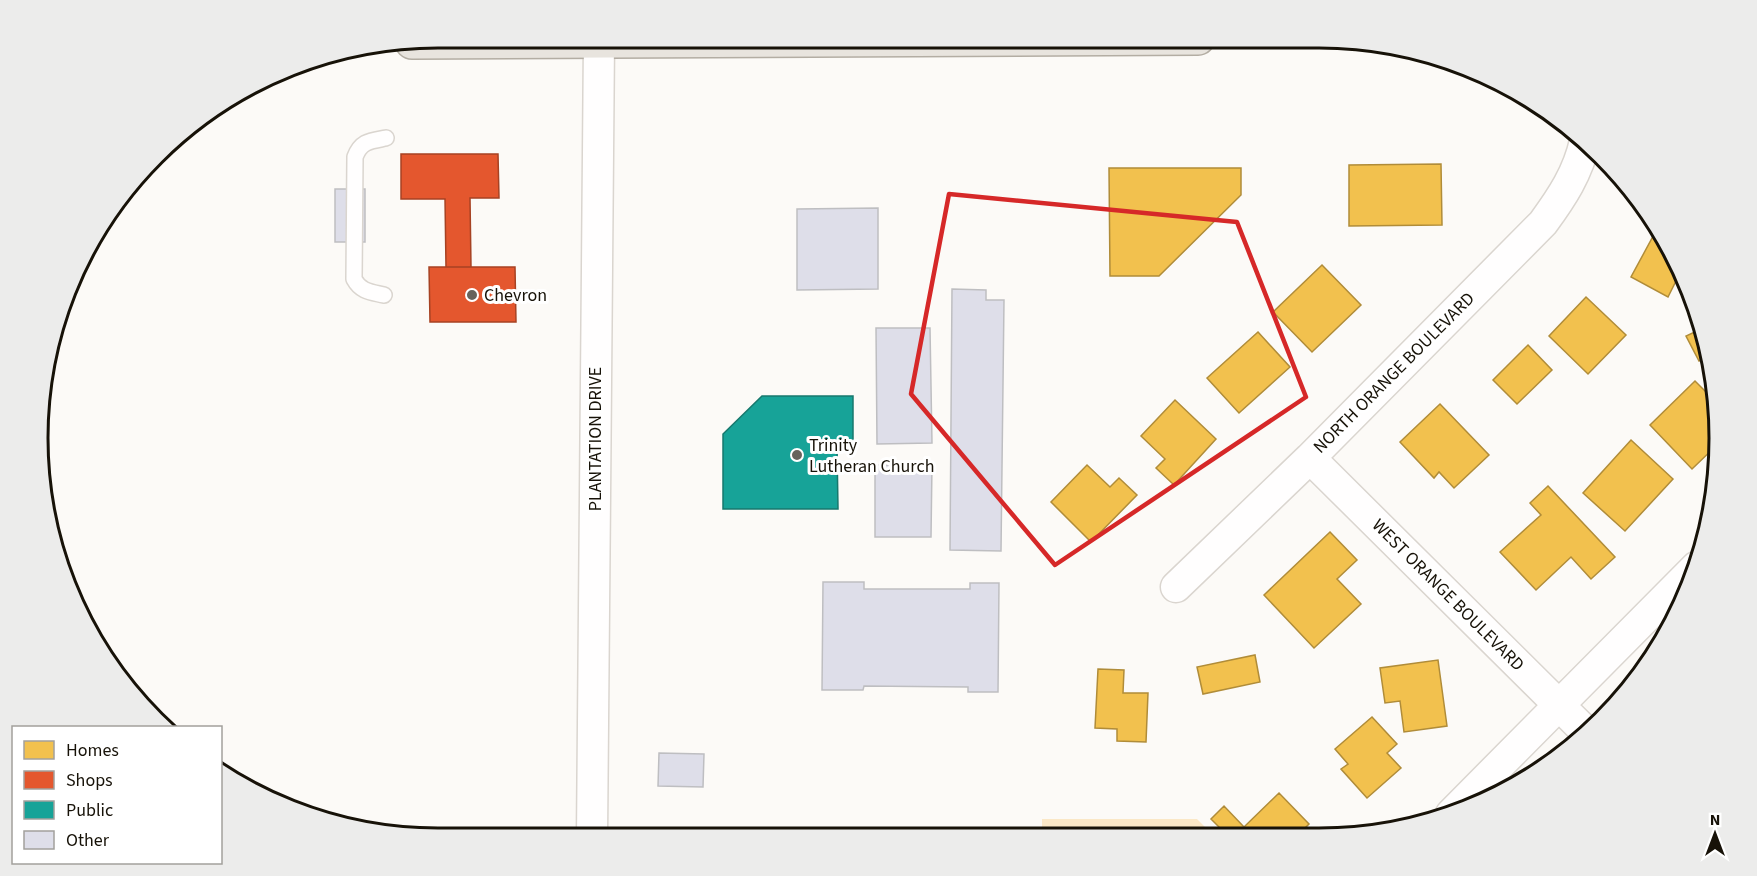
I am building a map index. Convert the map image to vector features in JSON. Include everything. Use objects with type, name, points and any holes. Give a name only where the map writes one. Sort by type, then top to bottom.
[{"type":"street","name":"PLANTATION DRIVE","points":[[592,828],[599,48]]},
{"type":"street","name":"NORTH ORANGE BOULEVARD","points":[[1176,587],[1310,458],[1543,223],[1565,194],[1582,150]]},
{"type":"street","name":"WEST ORANGE BOULEVARD","points":[[1310,458],[1581,727]]},
{"type":"street","points":[[1466,799],[1681,582]]},
{"type":"lane","points":[[384,295],[364,291],[354,279],[354,168],[357,150],[364,142],[386,138]]},
{"type":"highlighted area","points":[[949,194],[1237,222],[1306,397],[1055,565],[911,394]]},
{"type":"shaded area","points":[[1042,819],[1197,819],[1206,828],[1042,828]]},
{"type":"building: Homes","points":[[1441,164],[1442,225],[1349,226],[1349,165]]},
{"type":"building: Homes","points":[[1109,168],[1241,168],[1241,195],[1159,276],[1110,276]]},
{"type":"building: Homes","points":[[1653,237],[1676,282],[1668,297],[1631,277]]},
{"type":"building: Homes","points":[[1322,265],[1361,305],[1312,352],[1273,312]]},
{"type":"building: Homes","points":[[1586,297],[1626,335],[1588,374],[1549,336]]},
{"type":"building: Homes","points":[[1258,332],[1290,367],[1239,413],[1207,378]]},
{"type":"building: Homes","points":[[1694,332],[1701,360],[1699,361],[1686,336]]},
{"type":"building: Homes","points":[[1528,345],[1552,370],[1517,404],[1493,380]]},
{"type":"building: Homes","points":[[1695,381],[1706,392],[1708,453],[1692,469],[1650,425]]},
{"type":"building: Homes","points":[[1175,400],[1216,439],[1174,485],[1156,468],[1165,459],[1141,436]]},
{"type":"building: Homes","points":[[1440,404],[1489,455],[1454,488],[1439,472],[1434,478],[1400,442]]},
{"type":"building: Homes","points":[[1631,440],[1673,479],[1625,531],[1583,493]]},
{"type":"building: Homes","points":[[1087,465],[1110,487],[1119,478],[1137,495],[1091,542],[1051,502]]},
{"type":"building: Homes","points":[[1548,486],[1615,557],[1591,579],[1571,557],[1536,590],[1500,552],[1541,515],[1530,503]]},
{"type":"building: Homes","points":[[1330,532],[1357,560],[1337,579],[1361,604],[1314,648],[1264,595]]},
{"type":"building: Homes","points":[[1255,655],[1260,682],[1203,694],[1197,667]]},
{"type":"building: Homes","points":[[1438,660],[1447,726],[1404,732],[1400,701],[1385,703],[1380,668]]},
{"type":"building: Homes","points":[[1098,669],[1124,670],[1123,693],[1148,693],[1146,742],[1117,741],[1117,729],[1095,728]]},
{"type":"building: Homes","points":[[1372,717],[1397,744],[1387,753],[1401,768],[1367,798],[1341,769],[1348,764],[1335,749]]},
{"type":"building: Homes","points":[[1279,793],[1309,824],[1305,828],[1220,828],[1211,819],[1224,806],[1244,827]]},
{"type":"building: Shops","name":"Chevron","points":[[401,154],[498,154],[499,198],[470,198],[471,267],[446,267],[445,199],[401,199]]},
{"type":"building: Shops","name":"Chevron","points":[[429,267],[515,267],[516,322],[430,322]]},
{"type":"building: Public","points":[[762,396],[853,396],[853,446],[837,446],[838,509],[723,509],[723,434]]},
{"type":"building: Other","points":[[335,189],[365,189],[365,242],[335,242]]},
{"type":"building: Other","points":[[878,208],[878,289],[797,290],[797,209]]},
{"type":"building: Other","points":[[952,289],[986,290],[986,300],[1004,300],[1001,551],[950,550]]},
{"type":"building: Other","points":[[876,328],[930,328],[932,443],[877,444]]},
{"type":"building: Other","points":[[875,465],[932,465],[931,537],[875,537]]},
{"type":"building: Other","points":[[823,582],[864,582],[864,589],[970,589],[970,583],[999,583],[998,692],[968,692],[968,687],[864,686],[863,690],[822,690]]},
{"type":"building: Other","points":[[659,753],[704,754],[703,787],[658,786]]},
{"type":"place","name":"Chevron","points":[[472,295]]},
{"type":"place","name":"Trinity Lutheran Church","points":[[797,455]]}]
